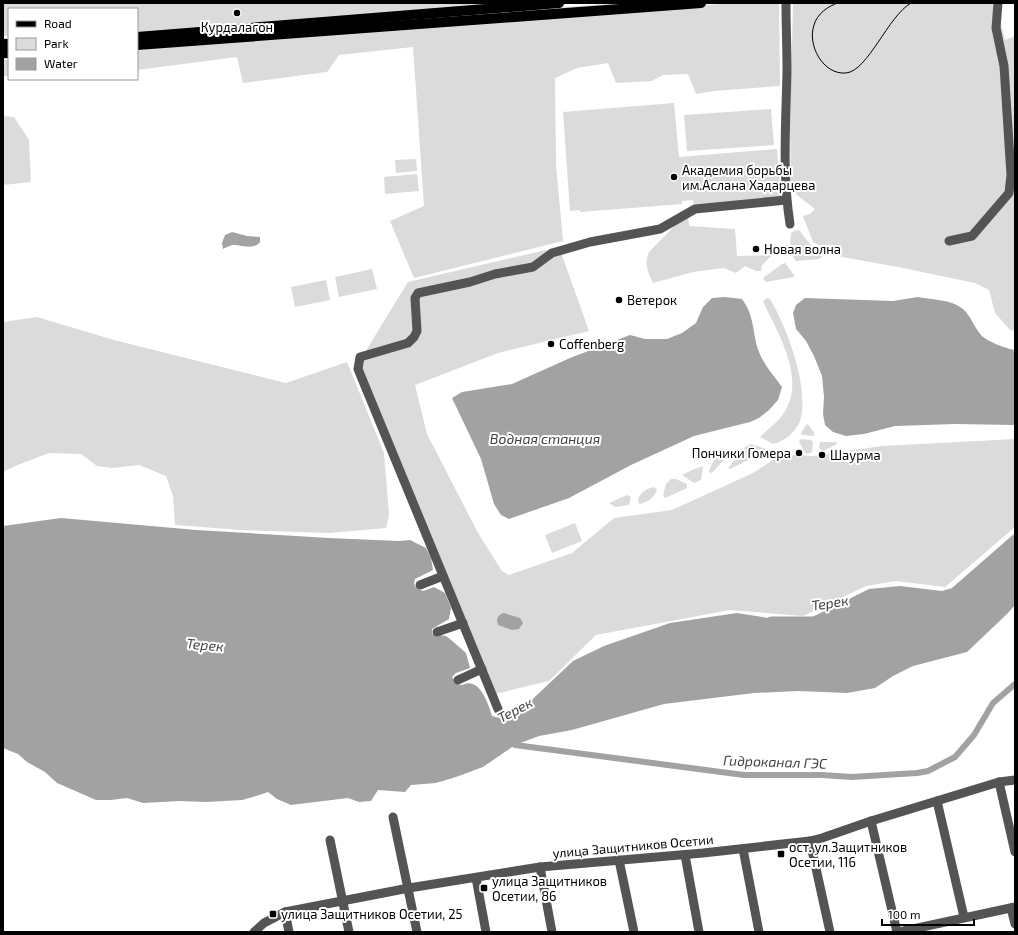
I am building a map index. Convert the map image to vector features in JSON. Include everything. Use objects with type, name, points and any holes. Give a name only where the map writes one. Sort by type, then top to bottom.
[{"type":"main road","points":[[138,37],[559,3]]},
{"type":"main road","points":[[138,45],[701,3]]},
{"type":"street","points":[[786,3],[786,200],[790,224]]},
{"type":"street","points":[[949,241],[972,236],[1009,193],[1010,175],[1004,66],[996,28],[998,3]]},
{"type":"street","points":[[498,708],[358,369],[360,356],[408,343],[414,337],[417,331],[415,298],[418,293],[470,282],[495,274],[534,267],[552,253],[590,242],[660,229],[695,209],[786,200]]},
{"type":"street","points":[[420,585],[443,576]]},
{"type":"street","points":[[437,632],[463,623]]},
{"type":"street","points":[[458,680],[482,669]]},
{"type":"street","name":"улица Защитников Осетии","points":[[254,932],[264,923],[285,912],[409,888],[540,867],[685,855],[810,841],[999,782],[1015,780]]},
{"type":"street","points":[[999,782],[1015,852]]},
{"type":"street","points":[[937,801],[964,917]]},
{"type":"street","points":[[393,817],[417,932]]},
{"type":"street","points":[[872,821],[898,932],[1013,907],[1015,924]]},
{"type":"street","points":[[330,840],[349,932]]},
{"type":"street","points":[[810,841],[830,932]]},
{"type":"street","points":[[742,849],[760,932]]},
{"type":"street","points":[[685,855],[699,932]]},
{"type":"street","points":[[619,860],[634,932]]},
{"type":"street","points":[[540,867],[552,932]]},
{"type":"street","points":[[476,878],[486,932]]},
{"type":"street","points":[[285,912],[289,932]]},
{"type":"green space","points":[[3,3],[513,3],[138,33],[138,8],[8,8],[8,36],[3,36]]},
{"type":"green space","points":[[732,3],[779,3],[780,86],[714,91],[696,94],[688,74],[663,75],[652,81],[616,83],[608,63],[577,68],[555,78],[556,164],[563,241],[414,278],[390,221],[424,206],[413,47],[339,55],[327,72],[243,83],[237,57],[138,70],[138,51]]},
{"type":"green space","points":[[793,3],[996,3],[1005,40],[1015,36],[1015,331],[1010,330],[995,313],[989,290],[975,283],[842,257],[813,242],[803,216],[810,214],[815,209],[797,195],[791,185],[790,127]]},
{"type":"green space","points":[[3,60],[8,60],[8,76],[3,76]]},
{"type":"green space","name":"Академия борьбы им.Аслана Хадарцева","points":[[674,103],[679,157],[777,149],[781,198],[694,205],[693,200],[682,201],[682,204],[580,212],[580,210],[570,211],[563,112]]},
{"type":"green space","points":[[771,109],[774,145],[687,151],[684,115]]},
{"type":"green space","points":[[3,116],[14,117],[29,140],[31,182],[3,185]]},
{"type":"green space","points":[[416,159],[417,171],[396,173],[395,160]]},
{"type":"green space","points":[[417,174],[419,191],[385,194],[384,177]]},
{"type":"green space","points":[[688,212],[689,226],[735,229],[737,256],[772,255],[762,265],[761,271],[756,271],[745,266],[736,273],[724,268],[693,272],[653,283],[648,272],[647,260],[649,252]]},
{"type":"green space","points":[[796,230],[800,231],[822,257],[819,259],[796,261],[792,255],[790,245],[791,233]]},
{"type":"green space","points":[[559,247],[589,331],[498,353],[415,385],[427,434],[478,533],[502,571],[509,575],[572,553],[614,518],[672,510],[753,473],[776,458],[795,455],[813,456],[882,446],[1015,439],[1015,527],[945,587],[896,581],[866,586],[803,616],[730,610],[596,635],[549,681],[495,694],[359,362],[408,282]]},
{"type":"green space","points":[[785,263],[794,277],[766,282],[763,278]]},
{"type":"green space","points":[[372,269],[377,289],[339,297],[335,277]]},
{"type":"green space","points":[[326,280],[330,300],[295,307],[291,287]]},
{"type":"green space","points":[[767,298],[770,299],[777,311],[790,341],[802,392],[802,408],[798,425],[789,436],[782,441],[773,444],[760,437],[784,413],[790,400],[792,386],[788,357],[777,329],[763,301]]},
{"type":"green space","points":[[37,317],[114,340],[286,383],[347,362],[384,453],[389,515],[386,528],[329,533],[242,530],[175,525],[173,496],[166,476],[139,465],[112,468],[97,466],[81,454],[49,453],[3,472],[3,322]]},
{"type":"green space","points":[[807,424],[814,433],[814,436],[802,435],[801,433]]},
{"type":"green space","points":[[801,439],[811,440],[813,442],[812,452],[807,454],[804,451],[799,441]]},
{"type":"green space","points":[[820,442],[836,442],[837,444],[823,451],[819,448]]},
{"type":"green space","points":[[751,444],[769,450],[730,469],[728,468],[745,447]]},
{"type":"green space","points":[[727,452],[731,452],[712,473],[709,472],[715,459]]},
{"type":"green space","points":[[703,466],[701,480],[694,483],[682,475],[692,470]]},
{"type":"green space","points":[[671,479],[676,479],[687,484],[687,488],[665,498],[663,496],[666,484]]},
{"type":"green space","points":[[654,487],[657,490],[652,498],[639,504],[638,500],[642,493]]},
{"type":"green space","points":[[627,495],[631,497],[629,505],[615,507],[609,503]]},
{"type":"green space","points":[[575,523],[582,541],[552,553],[545,535]]},
{"type":"water","points":[[232,232],[247,236],[260,237],[260,242],[257,245],[250,247],[232,245],[223,249],[222,243],[225,235]]},
{"type":"water","name":"Водная станция","points":[[725,297],[742,299],[746,305],[751,318],[761,357],[782,387],[778,400],[769,410],[759,418],[750,422],[694,436],[631,465],[569,498],[509,519],[501,515],[494,504],[481,459],[452,398],[462,392],[512,384],[570,358],[630,335],[645,339],[667,339],[682,333],[696,323],[703,307],[712,298]]},
{"type":"water","points":[[918,297],[953,303],[966,312],[981,335],[987,340],[1015,350],[1015,425],[955,424],[895,426],[864,434],[846,436],[833,432],[825,425],[823,414],[824,397],[822,376],[806,341],[796,329],[793,313],[796,305],[805,298],[893,301]]},
{"type":"water","points":[[61,518],[196,530],[329,538],[398,541],[410,540],[426,548],[431,558],[433,570],[415,579],[414,584],[416,588],[423,591],[434,587],[445,593],[451,608],[449,619],[432,629],[432,634],[446,636],[466,653],[470,668],[456,673],[452,677],[460,685],[470,683],[477,686],[485,698],[492,716],[503,719],[521,710],[573,661],[604,646],[670,623],[737,613],[800,623],[869,589],[900,586],[942,591],[952,588],[1015,533],[1015,605],[967,652],[913,666],[893,676],[875,688],[847,693],[798,691],[754,693],[664,704],[572,730],[539,736],[515,745],[483,767],[436,783],[411,785],[405,792],[378,790],[371,801],[359,802],[348,798],[291,805],[277,799],[268,792],[242,800],[206,802],[180,801],[143,803],[127,798],[96,800],[57,783],[45,772],[27,762],[18,754],[3,748],[3,526]]},
{"type":"water","points":[[504,613],[520,618],[523,623],[519,629],[512,630],[498,625],[498,617]]},
{"type":"waterway","name":"Терек","points":[[771,622],[818,622]]},
{"type":"waterway","name":"Гидроканал ГЭС","points":[[509,741],[515,745],[744,775],[822,775],[852,777],[917,773],[928,771],[955,757],[974,735],[993,703],[1015,684]]},
{"type":"tram line","points":[[838,3],[830,6],[820,14],[815,21],[812,33],[815,50],[824,64],[830,69],[846,73],[854,70],[862,63],[894,19],[911,3]]},
{"type":"place","name":"Курдалагон","points":[[237,13]]},
{"type":"place","name":"Академия борьбы им.Аслана Хадарцева","points":[[674,177]]},
{"type":"place","name":"Новая волна","points":[[756,249]]},
{"type":"place","name":"Ветерок","points":[[619,300]]},
{"type":"place","name":"Coffenberg","points":[[551,344]]},
{"type":"place","name":"Пончики Гомера","points":[[799,453]]},
{"type":"place","name":"Шаурма","points":[[822,455]]},
{"type":"place","name":"ост. ул.Защитников Осетии, 116","points":[[781,854]]},
{"type":"place","name":"улица Защитников Осетии, 86","points":[[484,888]]},
{"type":"place","name":"улица Защитников Осетии, 25","points":[[273,914]]}]
